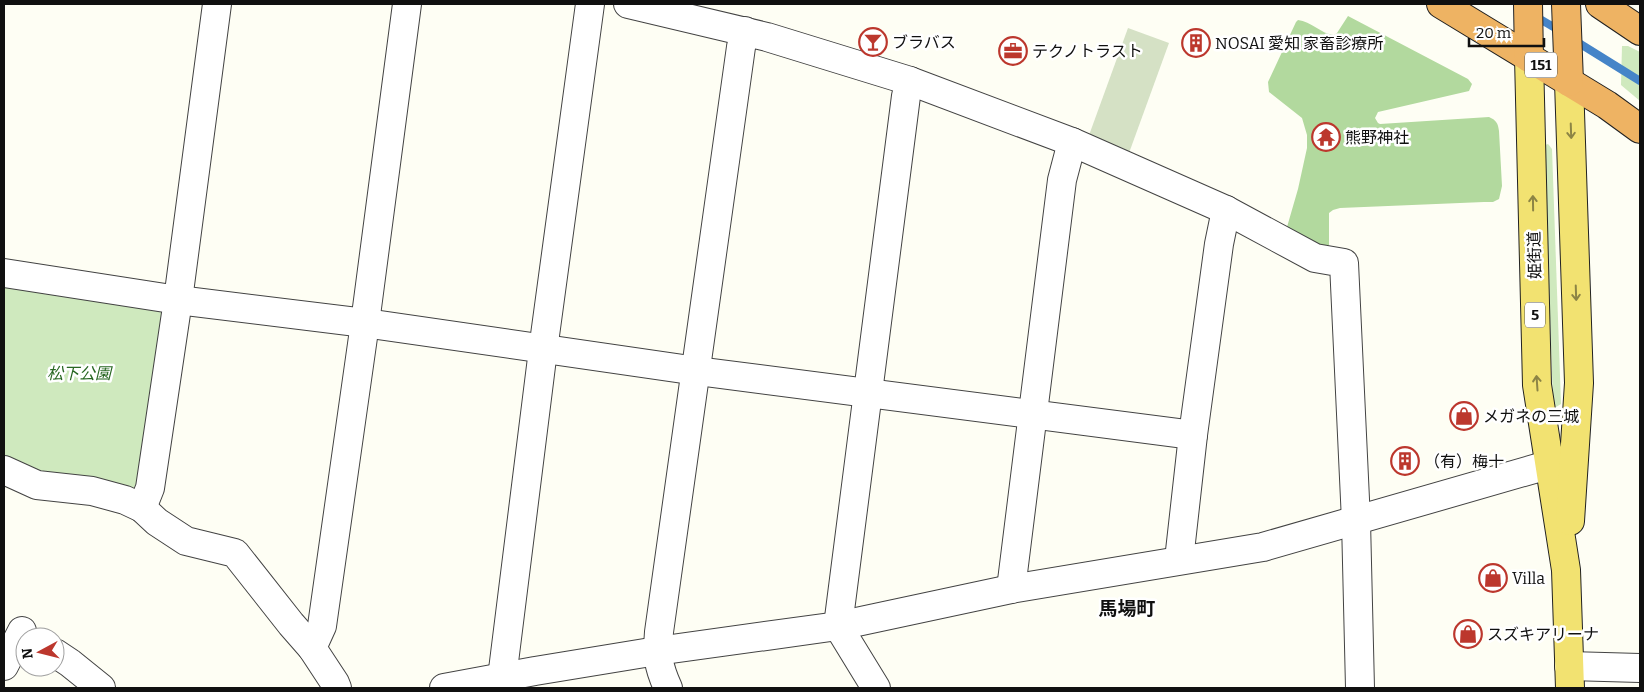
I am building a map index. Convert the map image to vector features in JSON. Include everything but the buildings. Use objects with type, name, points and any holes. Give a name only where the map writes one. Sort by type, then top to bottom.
[{"type":"highway","name":"151","points":[[1441,4],[1607,105],[1640,128]]},
{"type":"highway","points":[[1528,4],[1529,58]]},
{"type":"highway","points":[[1566,4],[1569,82]]},
{"type":"highway","points":[[1600,4],[1640,31]]},
{"type":"main road","name":"姫街道","points":[[1529,58],[1537,385],[1562,461]]},
{"type":"main road","name":"姫街道","points":[[1569,82],[1580,383],[1562,461],[1570,677]]},
{"type":"street","points":[[142,508],[150,488],[178,300],[217,4]]},
{"type":"street","points":[[312,648],[322,626],[365,323],[407,4]]},
{"type":"street","points":[[502,678],[543,350],[590,4]]},
{"type":"street","points":[[628,4],[744,31],[910,82],[1072,142],[1226,210],[1315,258],[1344,264],[1356,521],[1360,688]]},
{"type":"street","points":[[668,688],[660,670],[657,652],[744,31]]},
{"type":"street","points":[[876,688],[838,626],[906,96],[910,82]]},
{"type":"street","points":[[1011,590],[1062,180],[1072,142]]},
{"type":"street","points":[[1179,560],[1193,435],[1219,244],[1226,210]]},
{"type":"street","points":[[4,273],[178,300],[365,323],[697,371],[1193,435]]},
{"type":"street","points":[[444,688],[657,652],[838,626],[1011,590],[1263,547],[1562,461]]},
{"type":"street","points":[[4,470],[37,486],[92,491],[125,500],[142,508],[157,522],[186,541],[235,553],[312,648],[337,688]]},
{"type":"street","points":[[4,666],[15,639]]},
{"type":"street","points":[[65,660],[101,688]]},
{"type":"street","points":[[1570,677],[1640,668]]},
{"type":"green space","points":[[1348,16],[1468,79],[1472,84],[1469,91],[1378,112],[1375,118],[1380,124],[1489,117],[1493,119],[1499,131],[1502,186],[1499,199],[1493,202],[1340,208],[1329,213],[1329,245],[1327,248],[1323,248],[1287,227],[1307,148],[1307,135],[1302,118],[1269,92],[1268,82],[1298,20],[1334,35]]},
{"type":"green space","points":[[1128,28],[1169,43],[1129,153],[1088,138]]},
{"type":"green space","points":[[1622,46],[1628,46],[1640,52],[1640,101],[1621,85]]},
{"type":"green space","points":[[1548,144],[1552,149],[1561,404],[1556,407],[1553,402],[1544,148]]},
{"type":"green space","name":"松下公園","points":[[4,286],[155,306],[165,317],[140,480],[133,489],[40,477],[4,457]]},
{"type":"waterway","points":[[1533,15],[1562,32]]},
{"type":"waterway","points":[[1574,40],[1640,81]]},
{"type":"place","name":"ブラバス","points":[[873,42]]},
{"type":"place","name":"NOSAI 愛知 家畜診療所","points":[[1196,43]]},
{"type":"place","name":"テクノトラスト","points":[[1013,51]]},
{"type":"place","name":"熊野神社","points":[[1326,137]]},
{"type":"place","name":"メガネの三城","points":[[1464,416]]},
{"type":"place","name":"（有）梅十","points":[[1405,461]]},
{"type":"place","name":"Villa","points":[[1493,578]]},
{"type":"place","name":"スズキアリーナ","points":[[1468,634]]},
{"type":"district","name":"馬場町","points":[[1127,608]]}]
